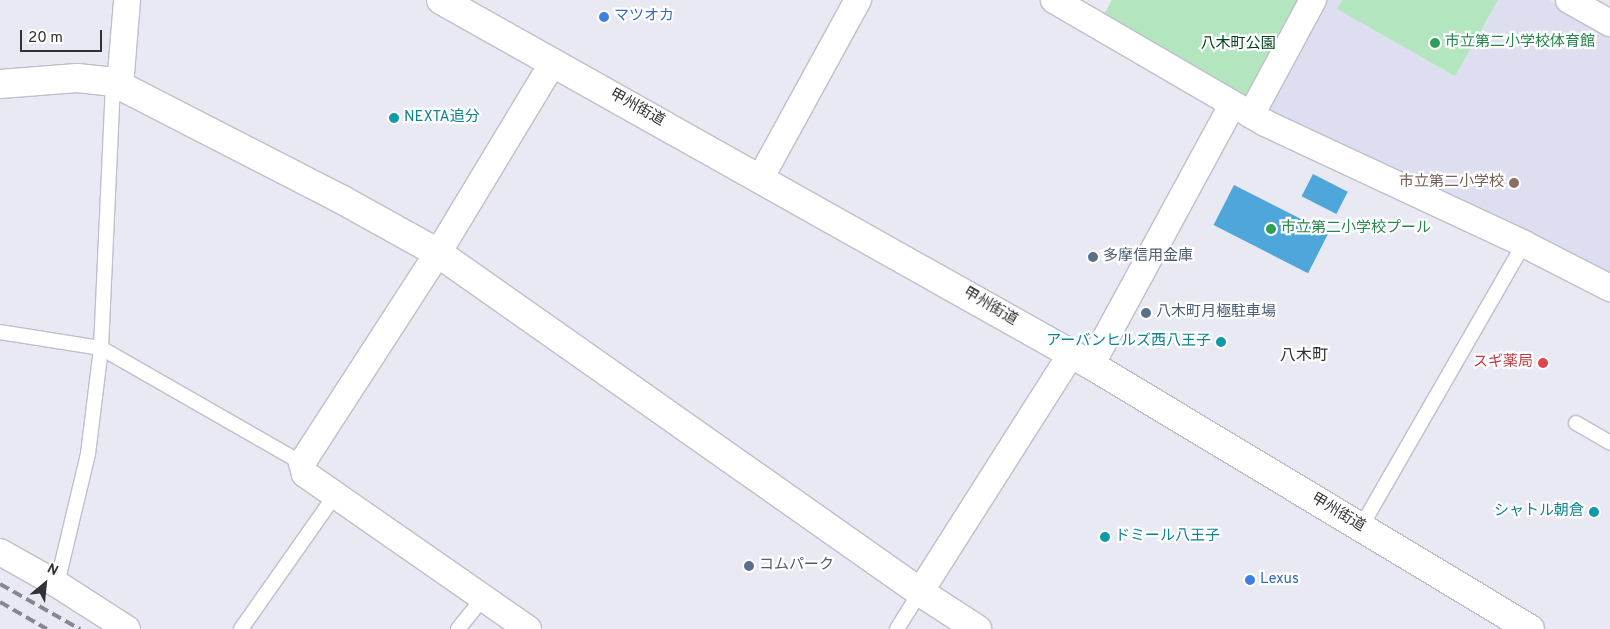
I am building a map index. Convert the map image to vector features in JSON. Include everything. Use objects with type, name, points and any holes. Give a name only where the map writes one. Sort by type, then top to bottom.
[{"type":"main road","name":"甲州街道","points":[[441,0],[761,177],[1081,359],[1361,527],[1501,622],[1530,629]]},
{"type":"main road","points":[[0,84],[77,78],[117,84],[341,199],[438,253],[920,592],[978,629]]},
{"type":"street","points":[[117,84],[127,0]]},
{"type":"street","points":[[761,177],[858,0]]},
{"type":"street","points":[[1054,0],[1241,110],[1524,244],[1610,288]]},
{"type":"street","points":[[920,592],[1081,359],[1313,0]]},
{"type":"street","points":[[1569,0],[1610,24]]},
{"type":"street","points":[[528,629],[305,474],[302,463],[438,253],[553,62]]},
{"type":"street","points":[[0,552],[57,584],[127,629]]},
{"type":"lane","points":[[57,584],[88,454],[101,348],[117,84]]},
{"type":"lane","points":[[1361,527],[1524,244]]},
{"type":"lane","points":[[0,332],[101,348],[302,463]]},
{"type":"lane","points":[[1576,423],[1610,443]]},
{"type":"lane","points":[[241,629],[336,494]]},
{"type":"lane","points":[[897,629],[920,592]]},
{"type":"lane","points":[[458,629],[483,598]]},
{"type":"shaded area","name":"市立第二小学校","points":[[1325,0],[1549,0],[1610,34],[1610,275],[1265,110]]},
{"type":"green space","name":"八木町公園","points":[[1112,0],[1313,0],[1256,105],[1102,18]]},
{"type":"green space","name":"市立第二小学校体育館","points":[[1342,0],[1498,0],[1455,76],[1337,9]]},
{"type":"water","name":"市立第二小学校プール","points":[[1313,174],[1348,192],[1336,214],[1302,196]]},
{"type":"water","name":"市立第二小学校プール","points":[[1234,185],[1328,233],[1308,273],[1214,225]]},
{"type":"railway","points":[[0,584],[80,629]]},
{"type":"railway","points":[[0,602],[47,629]]},
{"type":"place","name":"マツオカ","points":[[604,17]]},
{"type":"place","name":"市立第二小学校体育館","points":[[1435,43]]},
{"type":"place","name":"NEXTA追分","points":[[394,118]]},
{"type":"place","name":"市立第二小学校","points":[[1514,183]]},
{"type":"place","name":"市立第二小学校プール","points":[[1271,229]]},
{"type":"place","name":"多摩信用金庫","points":[[1093,257]]},
{"type":"place","name":"八木町月極駐車場","points":[[1146,313]]},
{"type":"place","name":"アーバンヒルズ西八王子","points":[[1221,342]]},
{"type":"place","name":"スギ薬局","points":[[1543,363]]},
{"type":"place","name":"シャトル朝倉","points":[[1594,512]]},
{"type":"place","name":"ドミール八王子","points":[[1105,537]]},
{"type":"place","name":"コムパーク","points":[[749,566]]},
{"type":"place","name":"Lexus","points":[[1250,580]]},
{"type":"district","name":"八木町","points":[[1304,356]]}]
